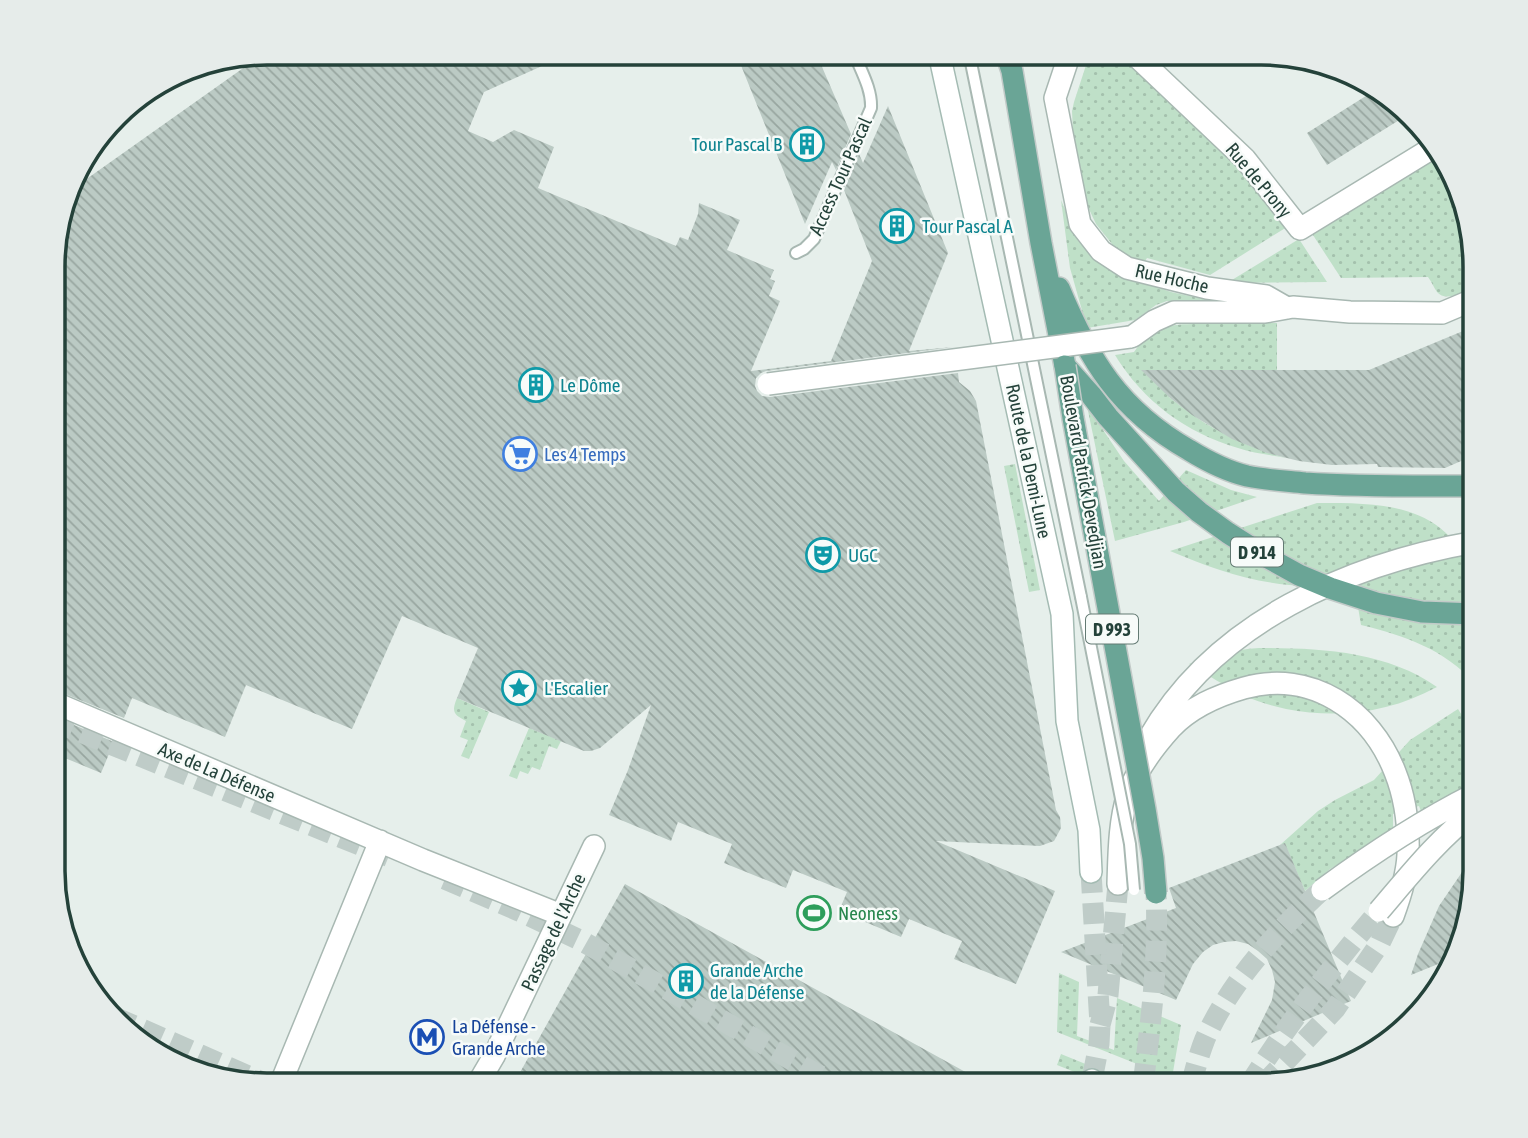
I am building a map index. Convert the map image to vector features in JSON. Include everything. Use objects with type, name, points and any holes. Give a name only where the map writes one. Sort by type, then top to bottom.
[{"type":"main road","name":"Boulevard Patrick Devedjian","points":[[1011,65],[1145,809],[1156,892]]},
{"type":"main road","points":[[1041,243],[1073,320],[1087,349],[1106,378],[1151,426],[1177,444],[1226,469],[1248,476],[1317,484],[1463,486]]},
{"type":"main road","name":"D 914","points":[[1065,366],[1177,492],[1199,512],[1263,555],[1299,575],[1376,603],[1422,611],[1463,613]]},
{"type":"street","name":"Route de la Demi-Lune","points":[[942,65],[1062,614],[1067,721],[1089,830],[1091,872]]},
{"type":"street","name":"Rue Hoche","points":[[1066,65],[1055,98],[1080,225],[1101,251],[1127,268],[1207,288],[1266,296],[1287,308]]},
{"type":"street","name":"Rue de Prony","points":[[1146,65],[1245,159],[1300,229],[1427,151]]},
{"type":"street","name":"Rue Hoche","points":[[768,384],[1130,337],[1162,316],[1174,312],[1265,312],[1293,307],[1350,312],[1443,313],[1463,304]]},
{"type":"street","points":[[1126,887],[1121,831],[1136,766],[1144,747],[1162,728],[1209,662],[1239,637],[1310,594],[1396,560],[1463,544]]},
{"type":"street","points":[[1162,728],[1176,723],[1210,699],[1229,692],[1282,683],[1311,688],[1341,702],[1364,720],[1382,744],[1396,773],[1408,833],[1407,864],[1401,892],[1401,894],[1386,914],[1401,892],[1428,854],[1463,821]]},
{"type":"street","name":"Axe de La Défense","points":[[65,707],[561,915]]},
{"type":"street","points":[[1322,890],[1394,840],[1463,800]]},
{"type":"street","points":[[285,1073],[380,841]]},
{"type":"street","name":"Passage de l'Arche","points":[[484,1073],[594,846]]},
{"type":"lane","name":"Access Tour Pascal","points":[[796,253],[814,239],[871,108],[868,86],[859,65]]},
{"type":"lane","points":[[971,65],[1130,844],[1126,887]]},
{"type":"lane","points":[[956,361],[1006,355]]},
{"type":"green space","points":[[1086,65],[1133,65],[1241,169],[1287,227],[1210,275],[1147,258],[1145,261],[1125,256],[1096,224],[1088,207],[1073,133],[1074,102]]},
{"type":"green space","points":[[1431,158],[1453,202],[1463,253],[1463,292],[1450,296],[1441,295],[1428,277],[1341,278],[1311,232]]},
{"type":"green space","points":[[1061,200],[1076,235],[1115,273],[1171,292],[1212,301],[1167,301],[1156,305],[1135,320],[1087,328],[1070,268]]},
{"type":"green space","points":[[1299,239],[1327,282],[1227,283]]},
{"type":"green space","points":[[1277,323],[1277,370],[1169,397],[1224,434],[1286,458],[1256,453],[1219,442],[1184,424],[1139,387],[1115,355],[1134,352],[1150,335],[1168,326]]},
{"type":"green space","points":[[1087,406],[1124,461],[1159,501],[1186,470],[1231,490],[1257,497],[1184,522],[1115,541]]},
{"type":"green space","points":[[1015,464],[1040,590],[1029,592],[1004,466]]},
{"type":"green space","points":[[1317,503],[1366,504],[1410,512],[1429,520],[1446,533],[1463,553],[1463,671],[1423,645],[1361,625],[1354,583],[1305,586],[1273,583],[1228,572],[1170,551]]},
{"type":"green space","points":[[1259,648],[1328,651],[1374,659],[1417,675],[1437,687],[1400,703],[1363,712],[1305,712],[1276,707],[1250,698],[1189,664],[1223,653]]},
{"type":"green space","points":[[457,698],[489,712],[469,759],[461,756],[468,740],[460,737],[466,721],[455,712]]},
{"type":"green space","points":[[1458,709],[1463,717],[1463,793],[1422,814],[1419,806],[1393,814],[1393,831],[1330,869],[1305,891],[1285,844],[1280,845],[1318,811],[1374,780],[1410,740]]},
{"type":"green space","points":[[529,728],[561,741],[557,749],[549,746],[540,770],[532,767],[528,774],[520,771],[517,779],[509,776]]},
{"type":"green space","points":[[1059,973],[1079,982],[1077,1036],[1114,1050],[1117,998],[1181,1025],[1173,1073],[1160,1073],[1057,1032]]},
{"type":"green space","points":[[1061,1054],[1108,1073],[1077,1073],[1057,1065]]},
{"type":"building","name":"Les 4 Temps","points":[[544,65],[484,92],[468,131],[493,142],[514,130],[554,147],[538,188],[676,246],[680,237],[688,240],[698,214],[699,203],[740,220],[727,250],[774,270],[770,279],[775,281],[769,296],[780,301],[751,371],[831,361],[872,261],[844,190],[859,154],[863,163],[888,106],[948,253],[909,351],[954,347],[766,371],[756,378],[755,386],[762,396],[770,397],[958,373],[959,382],[970,391],[976,401],[1061,828],[1054,841],[1040,846],[936,841],[1055,891],[1016,984],[954,959],[962,941],[909,919],[901,937],[839,911],[847,892],[793,870],[786,888],[724,863],[732,844],[678,822],[671,841],[609,815],[651,705],[600,748],[584,751],[457,698],[478,648],[402,616],[352,729],[246,685],[225,737],[132,698],[124,718],[65,694],[65,266],[66,240],[75,202],[84,180],[247,66]]},
{"type":"building","name":"Tour Pascal B","points":[[741,65],[821,65],[851,134],[836,170],[832,162],[805,224]]},
{"type":"building","points":[[1367,95],[1399,120],[1327,165],[1307,133]]},
{"type":"building","points":[[1463,331],[1463,460],[1445,468],[1378,467],[1377,464],[1332,465],[1299,461],[1267,453],[1232,439],[1192,415],[1141,370],[1369,370]]},
{"type":"building","points":[[65,721],[114,742],[101,773],[65,758]]},
{"type":"building","points":[[1285,843],[1351,1001],[1251,1043],[1272,1000],[1275,982],[1267,959],[1248,944],[1224,942],[1203,952],[1193,964],[1176,1000],[1061,952],[1176,908],[1169,888]]},
{"type":"building","points":[[1463,871],[1459,911],[1448,949],[1441,963],[1411,975],[1418,954],[1439,906]]},
{"type":"building","name":"Grande Arche de la Défense","points":[[625,884],[967,1073],[520,1073]]},
{"type":"tunnel","points":[[65,726],[392,858]]},
{"type":"tunnel","points":[[1091,872],[1100,1025],[1093,1073]]},
{"type":"tunnel","points":[[445,879],[582,941],[815,1073]]},
{"type":"tunnel","points":[[1100,1025],[1108,995],[1118,884]]},
{"type":"tunnel","points":[[1194,1073],[1205,1039],[1241,977],[1272,940],[1322,890]]},
{"type":"tunnel","points":[[1144,1073],[1155,965],[1156,893]]},
{"type":"tunnel","points":[[1257,1073],[1311,996],[1379,911]]},
{"type":"tunnel","points":[[1274,1073],[1335,1009],[1380,943],[1393,916]]},
{"type":"tunnel","points":[[140,1028],[236,1070]]},
{"type":"place","name":"Tour Pascal B","points":[[807,144]]},
{"type":"place","name":"Tour Pascal A","points":[[897,226]]},
{"type":"place","name":"Le Dôme","points":[[536,385]]},
{"type":"place","name":"Les 4 Temps","points":[[520,454]]},
{"type":"place","name":"UGC","points":[[823,555]]},
{"type":"place","name":"L'Escalier","points":[[519,688]]},
{"type":"place","name":"Neoness","points":[[814,913]]},
{"type":"place","name":"Grande Arche de la Défense","points":[[686,981]]},
{"type":"place","name":"La Défense - Grande Arche","points":[[427,1037]]}]
